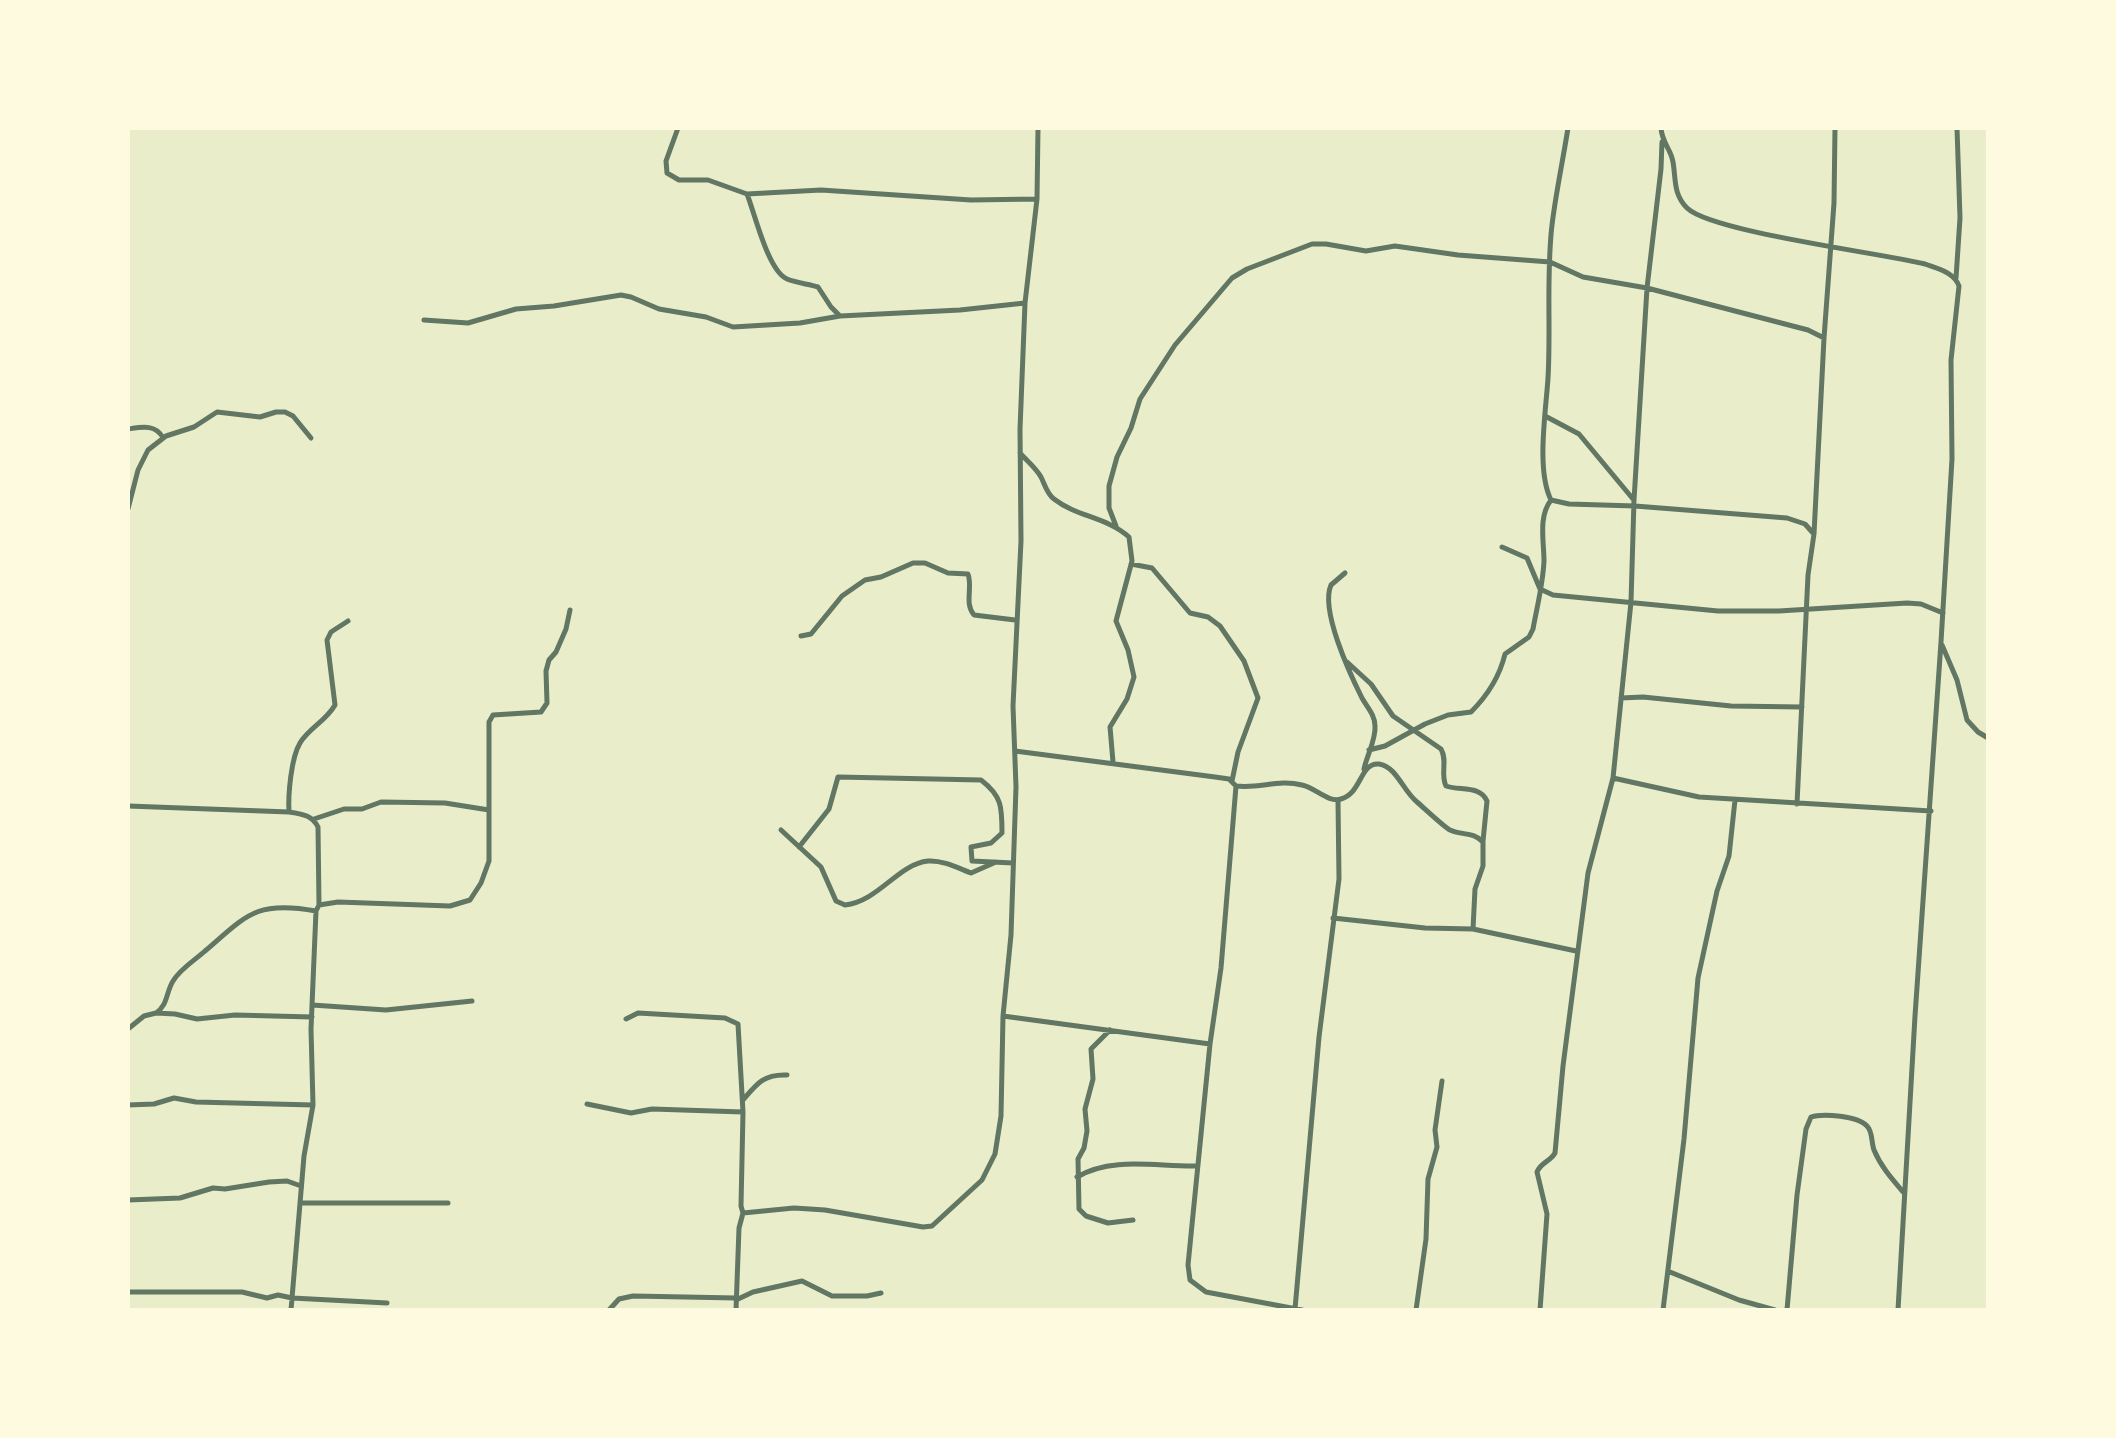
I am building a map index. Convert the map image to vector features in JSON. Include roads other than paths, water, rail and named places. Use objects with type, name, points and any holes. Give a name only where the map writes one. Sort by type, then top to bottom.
[{"type":"street","points":[[678,128],[666,161],[667,173],[679,180],[708,180],[747,194],[821,190],[971,200],[1037,199]]},
{"type":"street","points":[[743,1213],[794,1208],[825,1210],[923,1227],[939,1221],[982,1180],[995,1154],[1001,1116],[1003,1016],[1011,935],[1015,620],[1021,541],[1019,452],[1025,303],[1037,199],[1038,128]]},
{"type":"street","points":[[1369,750],[1385,746],[1448,715],[1471,712],[1501,670],[1505,654],[1529,637],[1533,629],[1540,589],[1545,512],[1551,500],[1543,450],[1552,226],[1568,128]]},
{"type":"street","points":[[1540,1310],[1547,1214],[1537,1172],[1541,1164],[1552,1159],[1555,1153],[1576,951],[1588,873],[1613,778],[1631,602],[1647,288],[1661,169],[1661,128]]},
{"type":"street","points":[[1797,804],[1808,575],[1814,534],[1832,245],[1835,128]]},
{"type":"street","points":[[1898,1310],[1952,459],[1951,360],[1959,286],[1956,278],[1960,218],[1957,128]]},
{"type":"street","points":[[1662,141],[1673,162],[1677,196],[1688,210],[1758,232],[1925,264],[1956,278]]},
{"type":"street","points":[[747,194],[779,274],[788,280],[818,287],[840,316]]},
{"type":"street","points":[[1116,526],[1109,508],[1109,486],[1117,457],[1140,399],[1182,335],[1203,315],[1214,296],[1232,278],[1317,243],[1366,251],[1395,246],[1458,255],[1550,262],[1583,277],[1647,288],[1808,330],[1824,338]]},
{"type":"street","points":[[424,320],[468,323],[516,309],[621,295],[659,309],[706,317],[733,327],[1025,303]]},
{"type":"street","points":[[128,509],[142,459],[148,450],[163,438],[194,427],[221,411],[260,417],[285,412],[293,416],[311,438]]},
{"type":"street","points":[[1545,416],[1579,434],[1634,503]]},
{"type":"street","points":[[128,429],[155,429],[163,438]]},
{"type":"street","points":[[1019,452],[1036,469],[1049,495],[1055,500],[1076,512],[1116,526],[1129,537],[1131,564],[1116,621],[1134,677],[1127,699],[1110,727],[1113,762]]},
{"type":"street","points":[[1551,500],[1561,504],[1634,503],[1787,518],[1805,524],[1814,534]]},
{"type":"street","points":[[1502,547],[1527,558],[1540,589],[1553,595],[1718,611],[1921,604],[1943,613]]},
{"type":"street","points":[[801,636],[811,634],[842,596],[865,580],[881,577],[913,563],[925,563],[948,573],[968,574],[971,584],[968,602],[974,615],[1015,620]]},
{"type":"street","points":[[1131,564],[1152,568],[1190,613],[1215,621],[1230,637],[1244,661],[1258,698],[1238,752],[1234,783],[1221,968],[1197,1166],[1188,1265],[1190,1280],[1206,1292],[1302,1310]]},
{"type":"street","points":[[1015,751],[1113,762],[1253,788],[1288,782],[1307,786],[1338,801],[1353,793],[1364,770],[1375,727],[1373,716],[1362,699],[1335,632],[1328,600],[1331,585],[1345,573]]},
{"type":"street","points":[[156,1013],[162,1009],[176,976],[221,936],[258,909],[317,908],[338,902],[450,906],[463,904],[476,892],[489,861],[489,722],[493,715],[501,713],[541,712],[547,703],[546,671],[549,660],[556,652],[569,622],[570,610]]},
{"type":"street","points":[[289,812],[288,792],[299,744],[335,705],[327,640],[331,632],[348,621]]},
{"type":"street","points":[[1941,642],[1957,680],[1967,720],[1988,738]]},
{"type":"street","points":[[1347,662],[1371,684],[1384,707],[1412,731],[1441,749],[1445,756],[1443,779],[1446,786],[1479,791],[1485,795],[1483,866],[1475,889],[1473,929]]},
{"type":"street","points":[[1621,698],[1731,706],[1802,707]]},
{"type":"street","points":[[1364,770],[1380,764],[1391,769],[1405,790],[1448,829],[1472,833],[1483,842]]},
{"type":"street","points":[[799,847],[829,809],[838,777],[981,780],[991,788],[1002,805],[1002,833],[991,843],[971,847],[970,858],[972,861],[1013,863]]},
{"type":"street","points":[[1613,778],[1699,797],[1931,811]]},
{"type":"street","points":[[1663,1310],[1670,1272],[1671,1233],[1684,1139],[1698,978],[1717,891],[1729,856],[1735,800]]},
{"type":"street","points":[[1295,1310],[1339,879],[1338,801]]},
{"type":"street","points":[[128,806],[289,812],[314,819],[381,802],[445,803],[489,810]]},
{"type":"street","points":[[291,1310],[301,1186],[313,1105],[312,1005],[318,827],[314,819]]},
{"type":"street","points":[[781,830],[821,867],[836,901],[845,905],[877,893],[913,866],[928,861],[946,863],[971,873],[997,862]]},
{"type":"street","points":[[1333,918],[1425,928],[1473,929],[1576,951]]},
{"type":"street","points":[[312,1005],[386,1010],[472,1001]]},
{"type":"street","points":[[128,1029],[144,1016],[156,1013],[197,1019],[235,1015],[312,1017]]},
{"type":"street","points":[[626,1019],[638,1013],[725,1018],[738,1024],[743,1112],[743,1213],[739,1228],[736,1310]]},
{"type":"street","points":[[1003,1016],[1210,1044]]},
{"type":"street","points":[[1110,1030],[1091,1049],[1093,1079],[1085,1109],[1087,1131],[1078,1159],[1079,1209],[1086,1216],[1108,1223],[1133,1220]]},
{"type":"street","points":[[742,1100],[761,1079],[771,1075],[787,1075]]},
{"type":"street","points":[[1416,1310],[1426,1239],[1428,1179],[1437,1147],[1435,1130],[1442,1081]]},
{"type":"street","points":[[128,1105],[154,1104],[174,1098],[196,1102],[313,1105]]},
{"type":"street","points":[[587,1104],[631,1113],[652,1109],[743,1112]]},
{"type":"street","points":[[1787,1310],[1797,1195],[1806,1129],[1811,1117],[1856,1119],[1865,1123],[1882,1166],[1904,1193]]},
{"type":"street","points":[[1077,1177],[1090,1169],[1107,1165],[1197,1166]]},
{"type":"street","points":[[128,1200],[180,1198],[213,1188],[269,1182],[287,1181],[301,1186]]},
{"type":"street","points":[[300,1203],[448,1203]]},
{"type":"street","points":[[1670,1272],[1739,1300],[1775,1310]]},
{"type":"street","points":[[609,1310],[619,1299],[633,1296],[736,1299],[802,1281],[832,1296],[881,1293]]},
{"type":"street","points":[[128,1292],[242,1292],[267,1298],[278,1295],[387,1303]]}]
